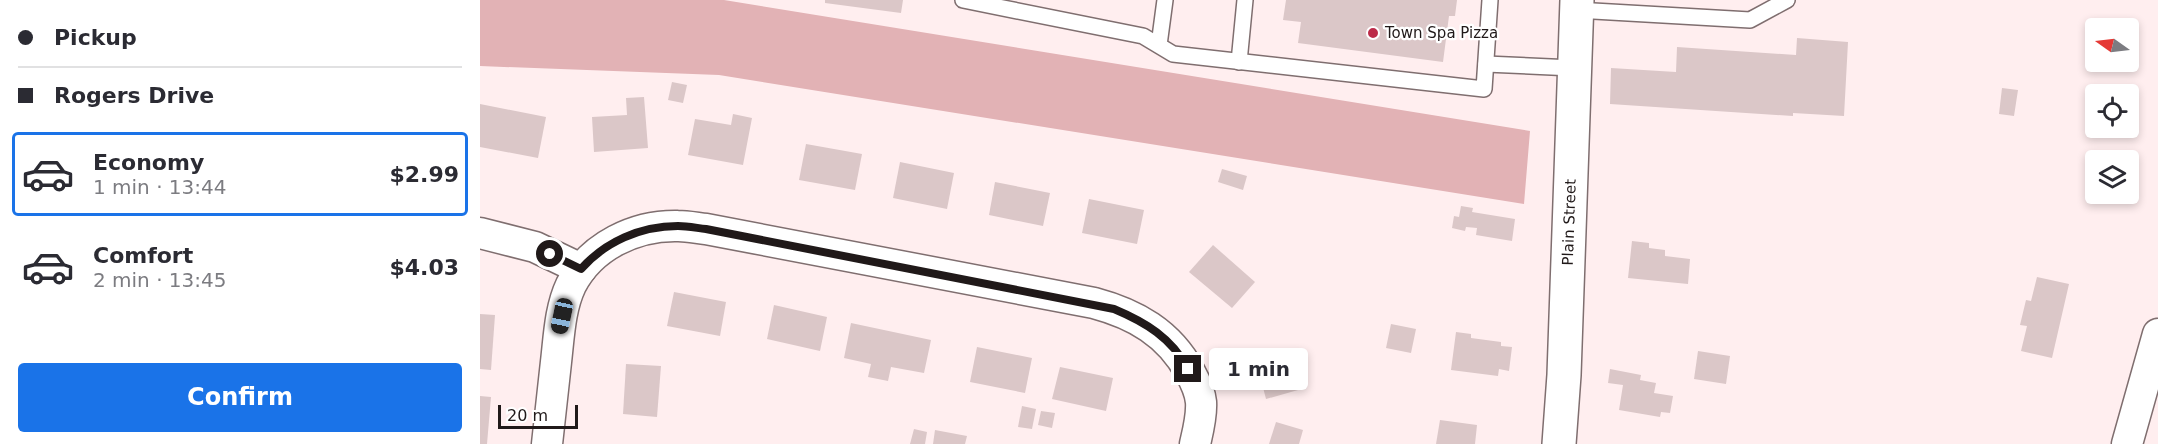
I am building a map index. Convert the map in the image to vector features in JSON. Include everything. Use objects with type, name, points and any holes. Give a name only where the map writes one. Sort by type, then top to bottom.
[{"type":"street","name":"Plain Street","points":[[1559,444],[1564,375],[1576,5]]},
{"type":"street","points":[[547,444],[560,328],[570,287],[593,255],[610,244],[632,234],[677,226],[706,229],[1114,309],[1152,327],[1182,357],[1195,380],[1201,402],[1195,444]]},
{"type":"street","points":[[480,233],[535,247],[581,269]]},
{"type":"street","points":[[2127,444],[2158,334]]},
{"type":"lane","points":[[963,0],[1143,36],[1173,54],[1485,89],[1490,0]]},
{"type":"lane","points":[[1159,45],[1165,0]]},
{"type":"lane","points":[[1239,62],[1245,0]]},
{"type":"lane","points":[[1576,5],[1750,20],[1787,0]]},
{"type":"lane","points":[[1486,64],[1573,68]]},
{"type":"shaded area","points":[[480,0],[724,0],[1530,131],[1524,204],[719,75],[480,66]]},
{"type":"building","points":[[825,0],[903,0],[901,13],[825,3]]},
{"type":"building","name":"Town Spa Pizza","points":[[1286,0],[1457,0],[1455,16],[1449,16],[1443,62],[1298,43],[1301,22],[1283,20]]},
{"type":"building","points":[[1797,38],[1848,42],[1844,116],[1793,113],[1793,116],[1610,104],[1611,68],[1676,72],[1677,47],[1796,55]]},
{"type":"building","points":[[672,82],[687,85],[683,103],[668,100]]},
{"type":"building","points":[[2002,88],[2018,90],[2014,116],[1999,114]]},
{"type":"building","points":[[644,97],[648,148],[594,152],[592,117],[627,115],[626,98]]},
{"type":"building","points":[[480,104],[546,117],[538,158],[480,147]]},
{"type":"building","points":[[733,114],[752,118],[743,165],[688,155],[695,119],[731,125]]},
{"type":"building","points":[[806,144],[862,154],[855,190],[799,180]]},
{"type":"building","points":[[900,162],[954,173],[947,209],[893,198]]},
{"type":"building","points":[[1222,169],[1247,176],[1243,190],[1218,182]]},
{"type":"building","points":[[995,182],[1050,193],[1043,226],[989,215]]},
{"type":"building","points":[[1089,199],[1144,210],[1137,244],[1082,233]]},
{"type":"building","points":[[1461,206],[1473,208],[1472,212],[1515,219],[1512,241],[1476,235],[1477,228],[1466,227],[1465,231],[1452,228],[1454,216],[1459,217]]},
{"type":"building","points":[[1632,241],[1649,243],[1649,248],[1665,250],[1665,256],[1690,259],[1688,284],[1628,278]]},
{"type":"building","points":[[1213,245],[1255,282],[1232,308],[1189,272]]},
{"type":"building","points":[[2037,277],[2069,284],[2052,358],[2021,351],[2027,326],[2020,325],[2026,300],[2031,301]]},
{"type":"building","points":[[674,292],[726,302],[720,336],[667,326]]},
{"type":"building","points":[[774,305],[827,317],[820,351],[767,339]]},
{"type":"building","points":[[480,314],[495,315],[491,370],[480,369]]},
{"type":"building","points":[[851,323],[931,340],[924,373],[891,367],[888,381],[868,377],[871,364],[844,358]]},
{"type":"building","points":[[1391,324],[1416,329],[1411,353],[1386,348]]},
{"type":"building","points":[[1456,332],[1471,334],[1471,338],[1501,342],[1501,346],[1512,347],[1509,371],[1499,369],[1498,376],[1451,370]]},
{"type":"building","points":[[977,347],[1032,358],[1025,393],[970,382]]},
{"type":"building","points":[[1698,351],[1730,356],[1726,384],[1694,379]]},
{"type":"building","points":[[1287,352],[1298,390],[1266,399],[1256,360]]},
{"type":"building","points":[[626,364],[661,366],[657,417],[623,414]]},
{"type":"building","points":[[1060,367],[1113,378],[1106,411],[1052,399]]},
{"type":"building","points":[[1610,369],[1641,375],[1640,380],[1656,383],[1654,393],[1673,396],[1670,413],[1661,412],[1660,417],[1619,410],[1623,385],[1608,383]]},
{"type":"building","points":[[480,396],[491,397],[487,444],[480,444]]},
{"type":"building","points":[[1022,406],[1036,409],[1032,429],[1018,427]]},
{"type":"building","points":[[1041,411],[1055,413],[1052,428],[1038,425]]},
{"type":"building","points":[[1440,420],[1477,425],[1475,444],[1436,444]]},
{"type":"building","points":[[1276,422],[1303,430],[1299,444],[1269,444]]},
{"type":"building","points":[[914,429],[927,432],[925,444],[910,444]]},
{"type":"building","points":[[935,430],[967,436],[965,444],[933,444]]},
{"type":"place","name":"Town Spa Pizza","points":[[1373,33]]},
{"type":"route","points":[[550,254],[581,269],[593,255],[632,234],[677,226],[706,229],[1094,303],[1134,317],[1152,327],[1182,357],[1188,369]]}]
